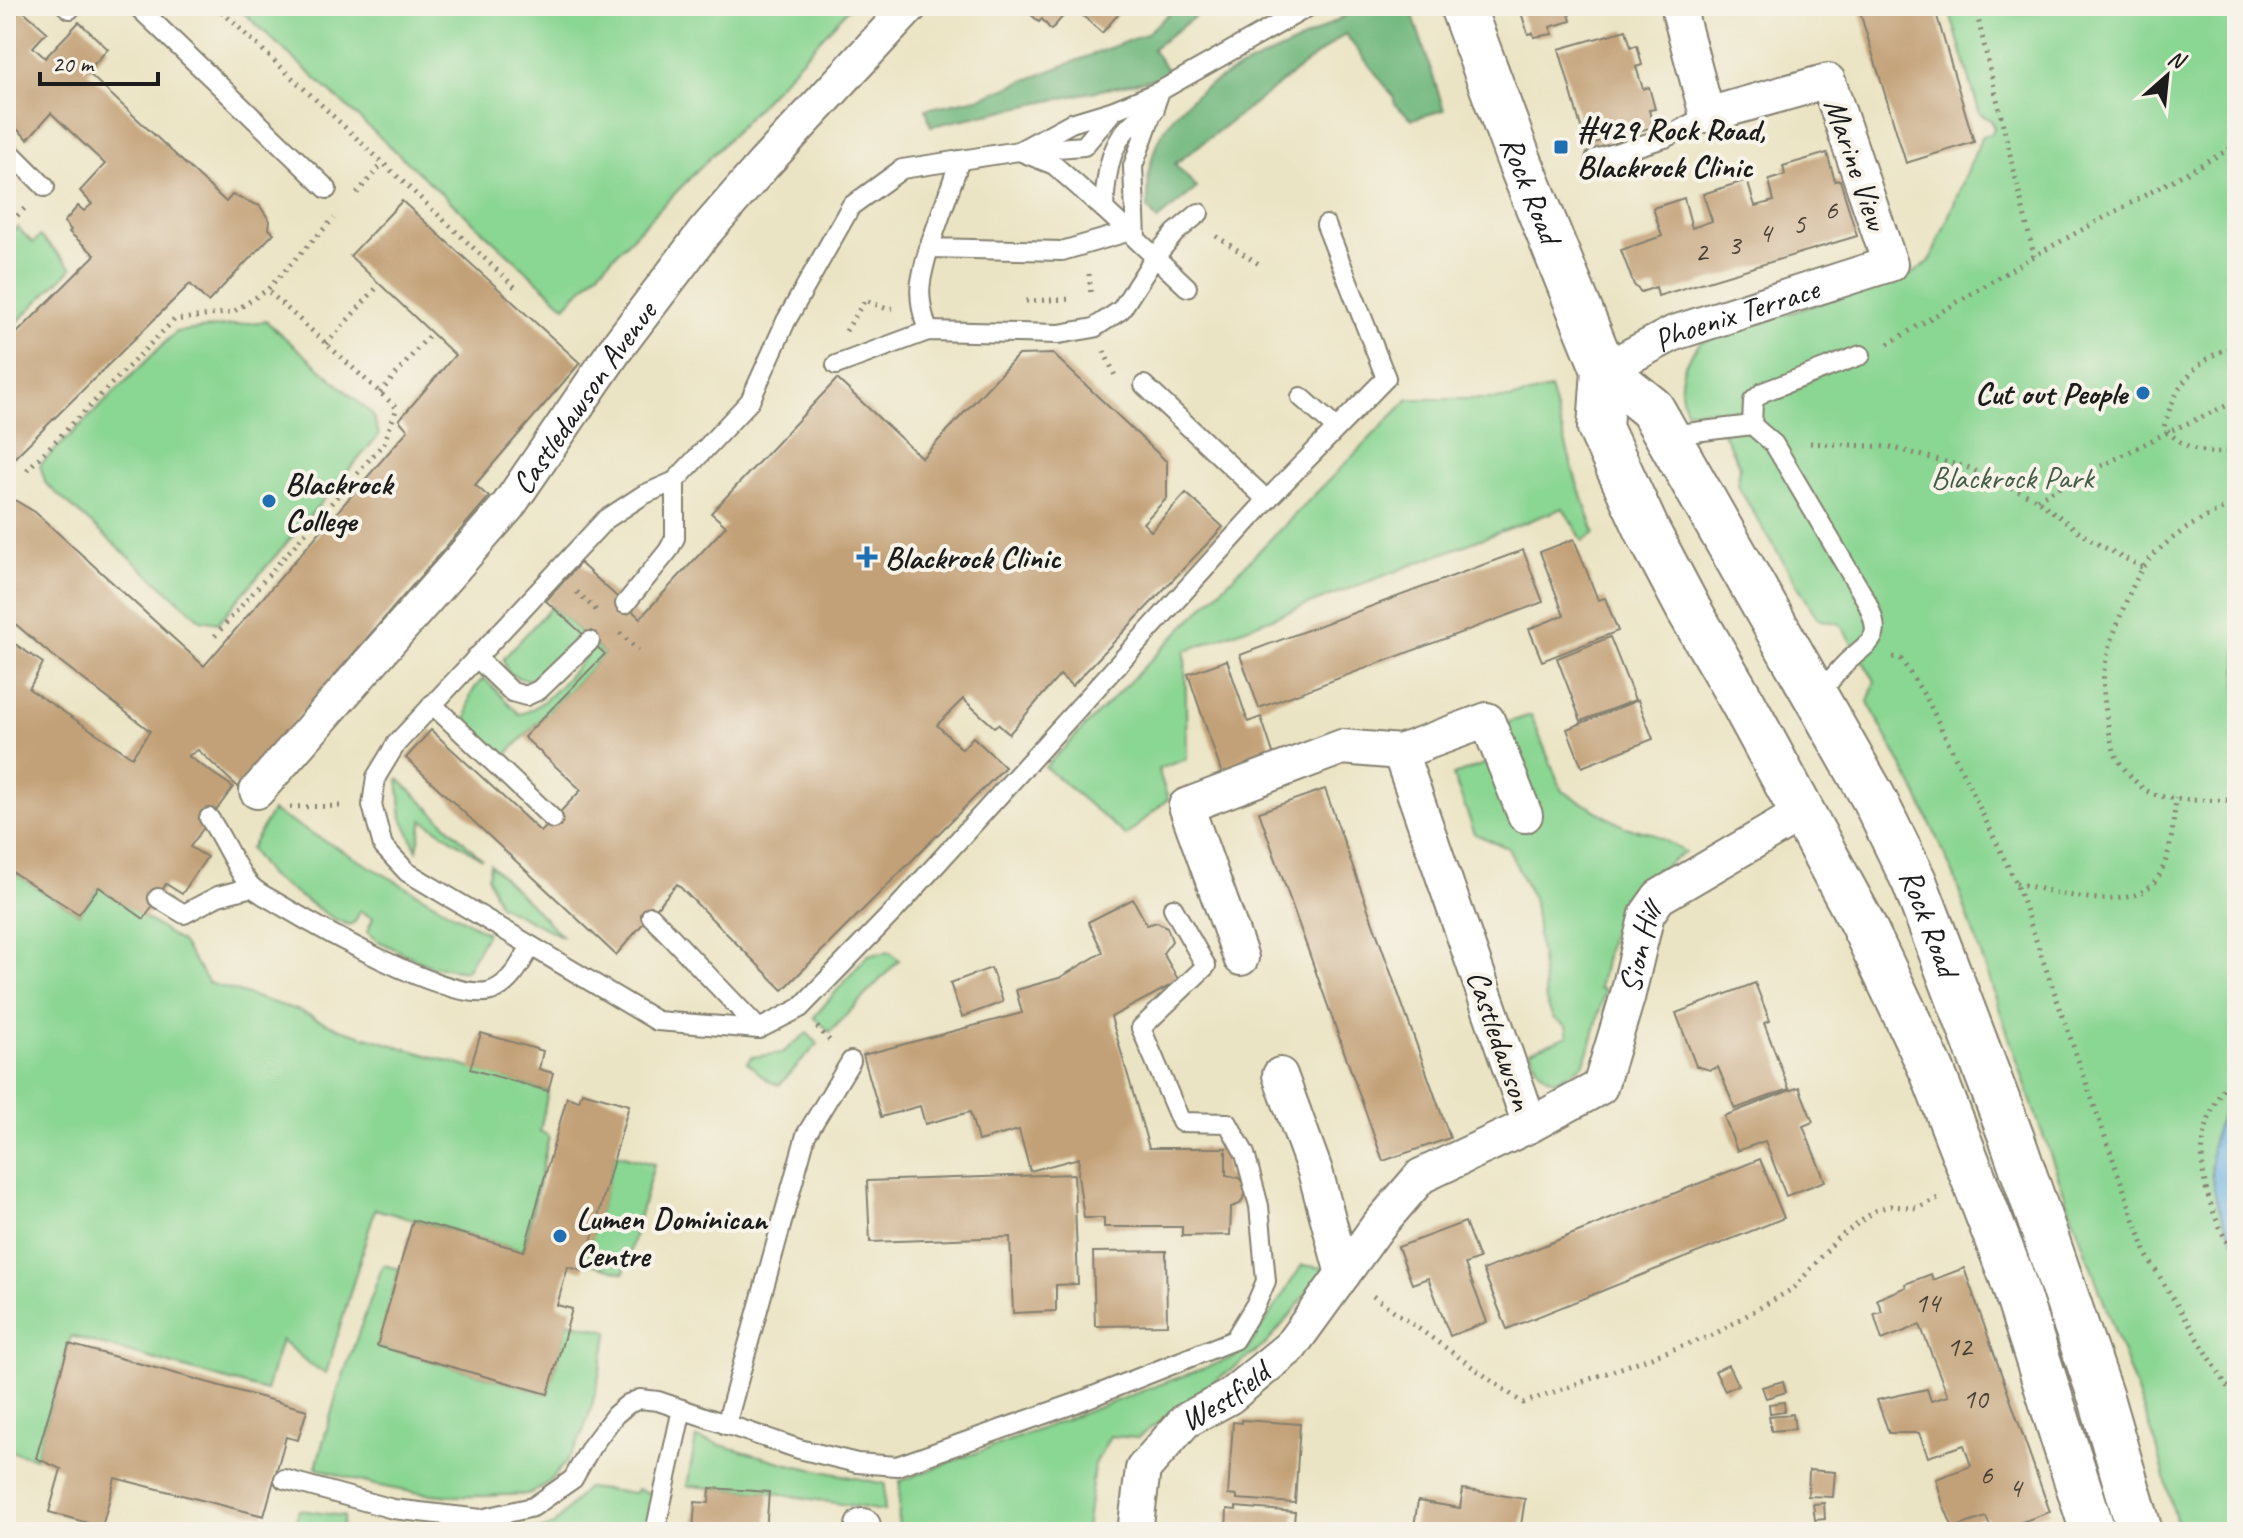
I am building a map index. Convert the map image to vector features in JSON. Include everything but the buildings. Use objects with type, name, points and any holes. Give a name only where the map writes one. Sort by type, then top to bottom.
[{"type":"main road","name":"Rock Road","points":[[1462,6],[1519,160],[1604,370],[1600,428],[1649,534],[1689,610],[1804,812],[1862,923],[1932,1071],[2011,1275],[2093,1532]]},
{"type":"main road","name":"Rock Road","points":[[1604,370],[1652,409],[1864,780],[1914,881],[2012,1139],[2101,1398],[2140,1532]]},
{"type":"main road","points":[[1804,812],[1864,780]]},
{"type":"street","name":"Castledawson Avenue","points":[[270,800],[508,506],[615,350],[703,234],[910,6]]},
{"type":"street","points":[[1680,14],[1707,115]]},
{"type":"street","name":"Marine View","points":[[1707,115],[1828,81],[1890,264],[1871,270]]},
{"type":"street","name":"Phoenix Terrace","points":[[1604,370],[1674,333],[1871,270]]},
{"type":"street","points":[[1241,958],[1186,806],[1342,747],[1400,752],[1487,720],[1525,815]]},
{"type":"street","name":"Castledawson","points":[[1343,1274],[1378,1226],[1421,1176],[1530,1125],[1400,752]]},
{"type":"street","name":"Sion Hill","points":[[1530,1125],[1600,1087],[1627,998],[1647,914],[1659,897],[1804,812]]},
{"type":"street","points":[[1280,1075],[1315,1171],[1343,1274]]},
{"type":"street","name":"Westfield","points":[[1135,1532],[1143,1469],[1185,1421],[1229,1397],[1290,1347],[1343,1274]]},
{"type":"lane","points":[[137,6],[327,189]]},
{"type":"lane","points":[[1310,6],[1160,91],[1071,123],[1019,151],[902,169],[851,206],[786,321],[750,401],[675,481],[643,495],[605,520],[396,744],[376,777],[372,805],[383,846],[407,872],[657,1021],[759,1029],[800,1008],[896,909],[1267,500],[1386,378],[1326,225]]},
{"type":"lane","points":[[1132,235],[1133,166],[1160,91]]},
{"type":"lane","points":[[1104,209],[1105,180],[1120,135],[1139,116],[1155,110]]},
{"type":"lane","points":[[1595,159],[1665,138],[1707,115]]},
{"type":"lane","points":[[6,148],[45,187]]},
{"type":"lane","points":[[1019,151],[1054,165],[1187,287]]},
{"type":"lane","points":[[928,331],[919,305],[920,280],[960,160]]},
{"type":"lane","points":[[836,365],[928,331],[1059,334],[1094,328],[1121,310],[1155,257],[1175,233],[1199,213]]},
{"type":"lane","points":[[929,248],[1062,251],[1132,235]]},
{"type":"lane","points":[[1752,425],[1753,401],[1763,392],[1861,355]]},
{"type":"lane","points":[[1144,385],[1267,500]]},
{"type":"lane","points":[[1301,397],[1336,428]]},
{"type":"lane","points":[[1667,435],[1752,425],[1774,444],[1866,600],[1874,620],[1873,637],[1867,647],[1847,662],[1816,697]]},
{"type":"lane","points":[[625,604],[675,538],[675,481]]},
{"type":"lane","points":[[476,657],[512,692],[526,696],[539,690],[590,641]]},
{"type":"lane","points":[[432,704],[553,819]]},
{"type":"lane","points":[[209,818],[252,887],[351,947],[405,970],[475,992],[490,992],[503,984],[531,946]]},
{"type":"lane","points":[[158,898],[184,914],[218,896],[252,887]]},
{"type":"lane","points":[[284,1479],[437,1523],[481,1519],[533,1507],[573,1479],[591,1447],[615,1415],[640,1399],[658,1401],[799,1449],[842,1460],[897,1466],[1073,1404],[1234,1340],[1266,1281],[1259,1206],[1245,1154],[1228,1123],[1181,1122],[1141,1028],[1206,966],[1173,908]]},
{"type":"lane","points":[[651,916],[759,1029]]},
{"type":"lane","points":[[726,1425],[806,1135],[851,1061]]},
{"type":"lane","points":[[655,1532],[682,1409]]},
{"type":"path","points":[[216,6],[516,288]]},
{"type":"path","points":[[1975,6],[2034,256]]},
{"type":"path","points":[[2233,6],[2237,19]]},
{"type":"path","points":[[1861,355],[1879,350],[2034,256],[2237,145]]},
{"type":"path","points":[[27,470],[174,320],[233,312],[267,290],[383,163]]},
{"type":"path","points":[[327,189],[345,206]]},
{"type":"path","points":[[1175,233],[1189,248],[1203,227],[1262,266]]},
{"type":"path","points":[[1091,299],[1089,267],[1121,253],[1132,235]]},
{"type":"path","points":[[326,344],[380,284]]},
{"type":"path","points":[[215,636],[384,443],[397,408],[267,290]]},
{"type":"path","points":[[1013,301],[1075,299]]},
{"type":"path","points":[[843,337],[865,300],[887,309],[919,305]]},
{"type":"path","points":[[1094,328],[1114,378],[1144,385]]},
{"type":"path","points":[[380,393],[431,333]]},
{"type":"path","points":[[1104,351],[1114,345]]},
{"type":"path","points":[[2237,346],[2208,358],[2185,380],[2169,406],[2164,427],[2172,439],[2191,448],[2237,452]]},
{"type":"path","points":[[2036,499],[2237,401]]},
{"type":"path","points":[[1810,443],[1890,447],[1969,468],[2036,499],[2089,539],[2143,568]]},
{"type":"path","points":[[2237,503],[2176,536],[2143,568],[2112,640],[2104,669],[2103,696],[2117,759],[2147,790],[2191,801],[2237,800]]},
{"type":"path","points":[[591,605],[599,596]]},
{"type":"path","points":[[1867,647],[1901,659],[1928,701],[2016,883],[2147,1256],[2237,1402]]},
{"type":"path","points":[[2016,883],[2089,899],[2115,899],[2141,891],[2158,879],[2171,841],[2176,798]]},
{"type":"path","points":[[270,800],[372,805]]},
{"type":"path","points":[[2237,1069],[2216,1101],[2201,1149],[2202,1176],[2222,1233],[2237,1261]]},
{"type":"path","points":[[1343,1274],[1523,1403],[1713,1335],[1794,1288],[1837,1239],[1876,1210],[1890,1206],[1917,1208],[1974,1180]]},
{"type":"green space","points":[[236,6],[851,6],[730,137],[565,306]]},
{"type":"green space","points":[[1178,6],[1209,6],[1152,49],[1171,75],[931,126],[926,109],[982,97],[1146,34]]},
{"type":"green space","points":[[1367,6],[1410,6],[1444,110],[1412,119],[1395,105],[1393,96],[1345,34],[1175,164],[1197,188],[1157,220],[1148,209],[1150,166],[1171,119],[1206,87]]},
{"type":"green space","name":"Blackrock Park","points":[[1948,6],[2237,6],[2237,1532],[2179,1532],[2157,1447],[2035,1113],[1954,876],[1917,794],[1868,702],[1875,681],[1840,624],[1818,619],[1737,485],[1740,467],[1712,410],[1686,410],[1681,391],[1685,365],[1701,342],[1913,273],[1930,261],[1982,136],[1991,134],[1994,129],[1991,120],[1980,114]]},
{"type":"green space","points":[[17,227],[33,243],[40,236],[72,268],[6,333],[6,238]]},
{"type":"green space","points":[[266,321],[373,415],[379,435],[218,623],[201,620],[46,484],[40,465],[176,332]]},
{"type":"green space","points":[[1550,389],[1595,533],[1583,541],[1563,508],[1185,651],[1187,759],[1158,769],[1168,799],[1126,836],[1045,767],[1409,399],[1510,399]]},
{"type":"green space","points":[[552,606],[584,636],[538,679],[510,674],[504,658]]},
{"type":"green space","points":[[595,646],[605,654],[504,757],[467,721],[470,697],[484,678],[519,714],[529,711],[550,696]]},
{"type":"green space","points":[[1531,715],[1562,791],[1625,827],[1651,833],[1685,852],[1645,882],[1620,910],[1608,946],[1599,988],[1605,990],[1589,1051],[1583,1065],[1555,1081],[1542,1073],[1530,1051],[1568,1036],[1566,1026],[1553,1018],[1546,1001],[1534,902],[1508,848],[1475,834],[1453,775],[1490,762],[1506,723]]},
{"type":"green space","points":[[398,779],[482,859],[423,820],[417,850],[402,818]]},
{"type":"green space","points":[[272,811],[487,933],[466,971],[430,966],[376,940],[367,932],[373,918],[360,911],[355,922],[349,925],[334,919],[269,876],[250,849]]},
{"type":"green space","points":[[490,864],[563,937],[499,905],[488,878]]},
{"type":"green space","points":[[6,868],[79,914],[99,887],[181,942],[209,983],[300,1011],[340,1029],[548,1091],[540,1131],[549,1136],[524,1251],[375,1209],[326,1374],[281,1340],[266,1391],[71,1336],[36,1458],[6,1450]]},
{"type":"green space","points":[[890,952],[899,960],[830,1032],[814,1017],[868,955]]},
{"type":"green space","points":[[807,1033],[818,1044],[779,1085],[768,1081],[747,1062],[752,1057],[782,1053]]},
{"type":"green space","points":[[615,1154],[654,1164],[624,1273],[585,1262]]},
{"type":"green space","points":[[383,1265],[399,1269],[378,1346],[548,1394],[568,1322],[609,1331],[586,1425],[569,1458],[544,1486],[522,1495],[432,1494],[384,1487],[316,1467],[338,1390]]},
{"type":"green space","points":[[1302,1265],[1324,1268],[1265,1345],[1137,1438],[1110,1436],[1094,1466],[1086,1532],[898,1532],[900,1481],[1245,1353]]},
{"type":"green space","points":[[696,1438],[788,1464],[885,1484],[884,1511],[769,1492],[687,1486]]},
{"type":"green space","points":[[586,1488],[635,1493],[637,1489],[658,1496],[649,1532],[535,1532],[554,1525]]},
{"type":"green space","points":[[299,1510],[344,1516],[341,1532],[292,1532]]},
{"type":"water","points":[[2237,1091],[2237,1246],[2219,1207],[2211,1168],[2216,1128]]},
{"type":"place","name":"#429 Rock Road, Blackrock Clinic","points":[[1561,147]]},
{"type":"place","name":"Cut out People","points":[[2143,393]]},
{"type":"place","name":"Blackrock College","points":[[269,501]]},
{"type":"place","name":"Blackrock Clinic","points":[[867,557]]},
{"type":"place","name":"Lumen Dominican Centre","points":[[560,1236]]}]
